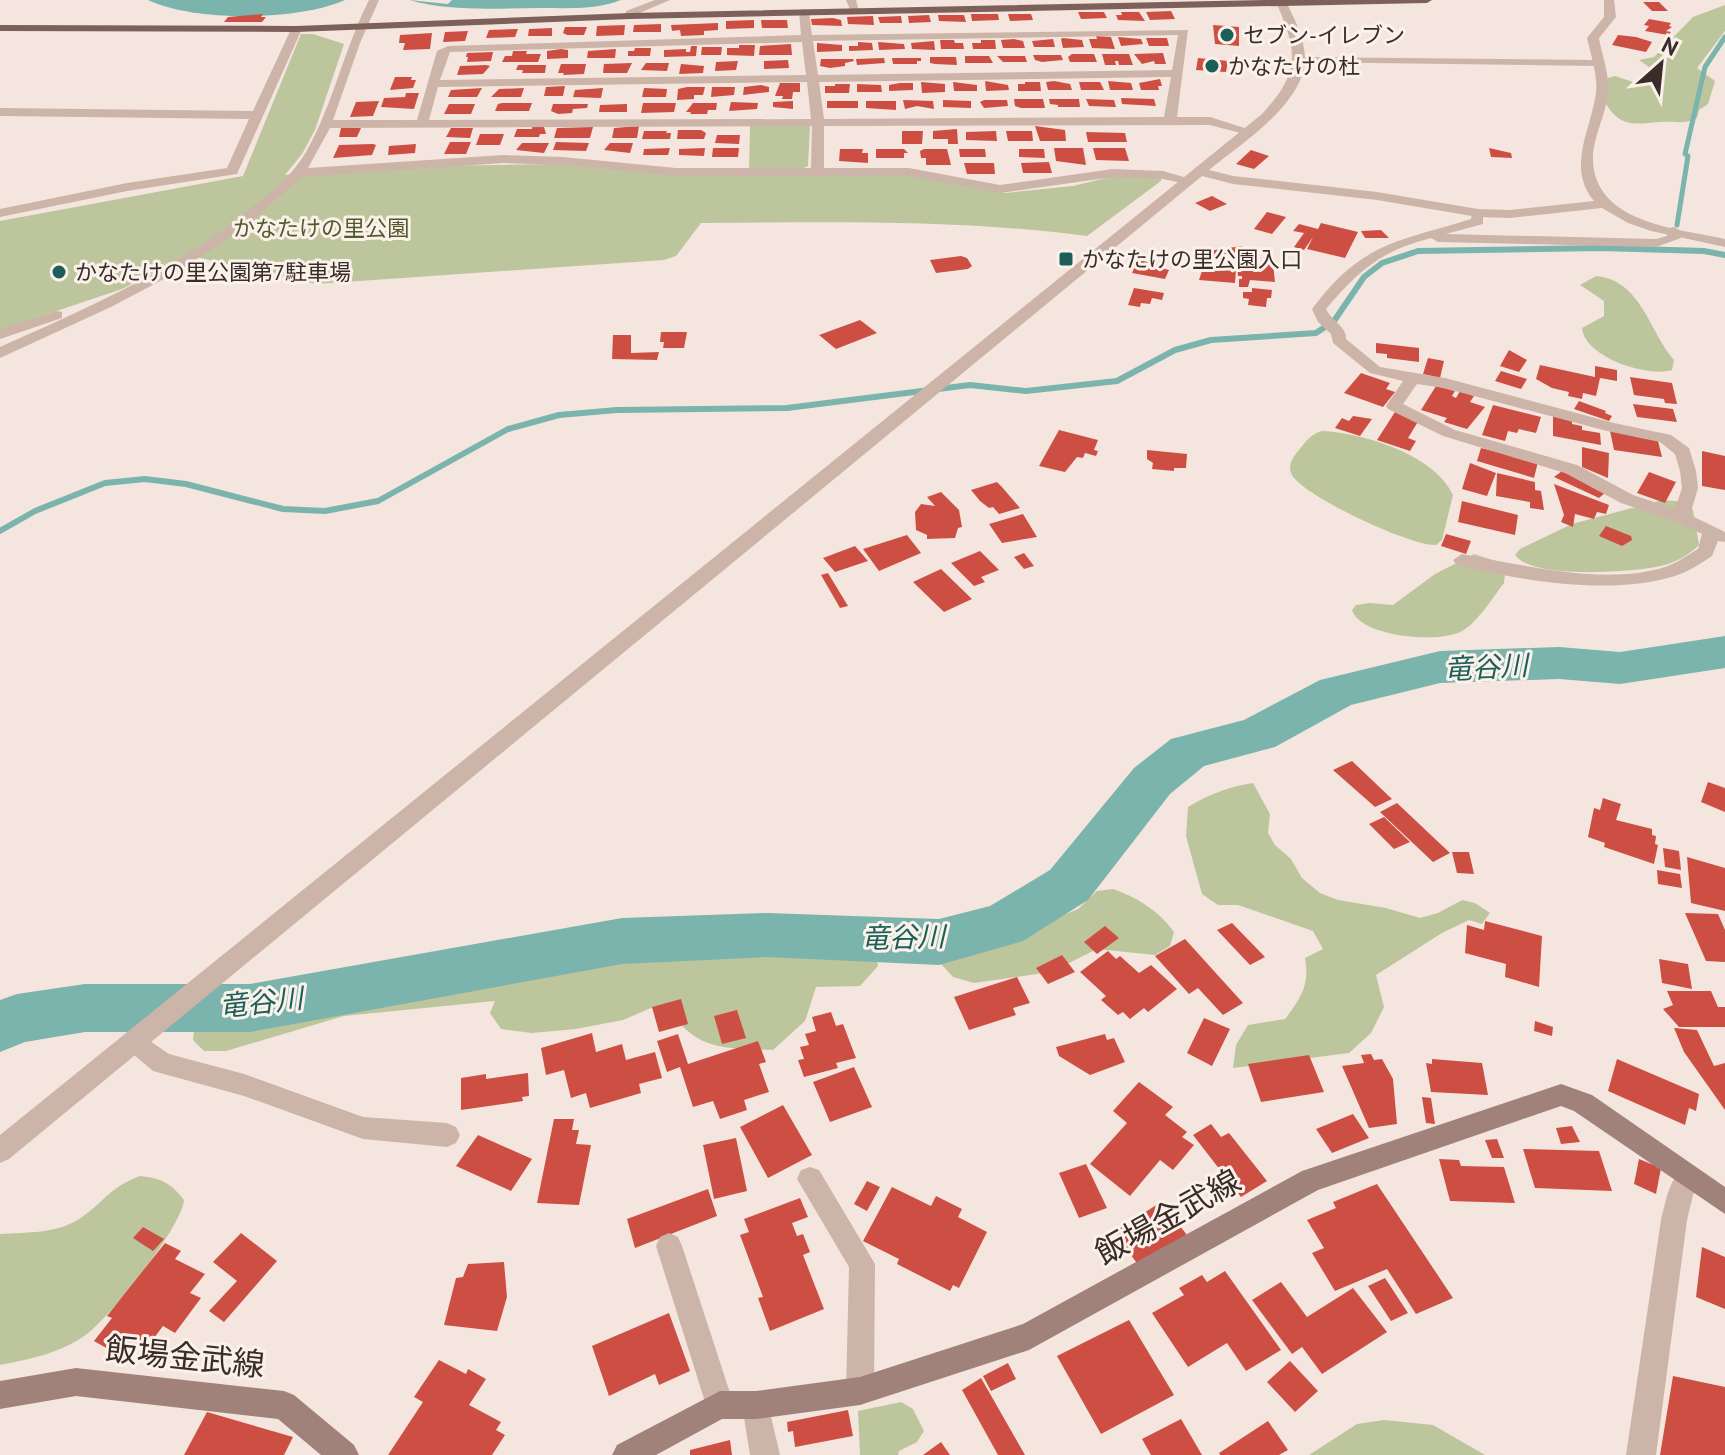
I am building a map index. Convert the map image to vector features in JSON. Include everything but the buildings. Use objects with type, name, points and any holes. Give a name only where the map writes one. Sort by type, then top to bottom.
[{"type":"main road","points":[[0,28],[296,29],[804,12],[853,5],[1427,0]]},
{"type":"main road","name":"飯場金武線","points":[[627,1455],[720,1405],[756,1405],[860,1391],[1029,1336],[1311,1180],[1561,1095],[1583,1103],[1725,1202]]},
{"type":"main road","name":"飯場金武線","points":[[0,1395],[76,1382],[284,1405],[344,1455]]},
{"type":"street","points":[[0,353],[192,258],[258,209],[298,173],[326,124],[358,27],[374,0]]},
{"type":"street","points":[[630,16],[630,13],[665,0]]},
{"type":"street","points":[[1600,204],[1585,174],[1587,150],[1603,90],[1593,38],[1610,17],[1609,0]]},
{"type":"street","points":[[0,1151],[280,925],[1281,102],[1291,89],[1300,60],[1298,37],[1280,1]]},
{"type":"street","points":[[804,12],[818,122],[817,174]]},
{"type":"street","points":[[0,213],[127,187],[232,171],[296,29]]},
{"type":"street","points":[[422,123],[443,51],[448,49],[1182,30],[1170,121]]},
{"type":"street","points":[[1300,60],[1597,63]]},
{"type":"street","points":[[433,84],[1177,73]]},
{"type":"street","points":[[0,112],[259,115]]},
{"type":"street","points":[[326,124],[1210,121],[1248,131]]},
{"type":"street","points":[[298,173],[503,159],[563,161],[676,172],[909,172],[1000,189],[1113,173],[1193,176],[1377,196],[1478,213],[1510,214],[1600,204],[1626,217],[1725,243]]},
{"type":"street","points":[[1478,213],[1478,221],[1397,245],[1369,257],[1346,275],[1319,309],[1323,319],[1339,333],[1338,340],[1366,364],[1413,379],[1445,383],[1613,428],[1665,438],[1683,452],[1688,471],[1690,488],[1681,517]]},
{"type":"street","points":[[1433,236],[1444,240],[1656,243],[1674,238],[1674,231]]},
{"type":"street","points":[[0,334],[107,301]]},
{"type":"street","points":[[1413,379],[1394,406],[1449,433],[1571,469],[1627,499],[1681,517],[1720,536]]},
{"type":"street","points":[[1462,560],[1591,578],[1648,575],[1683,567],[1706,552],[1711,533],[1720,536]]},
{"type":"street","points":[[134,1041],[162,1063],[244,1085],[363,1128],[447,1135]]},
{"type":"street","points":[[1641,1455],[1674,1220],[1681,1192],[1689,1178]]},
{"type":"street","points":[[810,1179],[862,1264],[860,1391]]},
{"type":"street","points":[[669,1246],[720,1405]]},
{"type":"street","points":[[756,1405],[765,1455]]},
{"type":"green space","points":[[1725,5],[1725,31],[1697,68],[1715,81],[1708,104],[1699,110],[1697,118],[1683,122],[1629,123],[1610,110],[1599,91],[1608,78],[1615,76],[1642,85],[1649,67],[1639,60],[1654,57],[1693,17]]},
{"type":"green space","name":"かなたけの里公園","points":[[301,34],[313,34],[344,44],[315,130],[302,154],[285,175],[438,166],[555,164],[673,175],[906,175],[1005,193],[1073,186],[1114,176],[1161,178],[1161,181],[1087,236],[943,224],[701,223],[676,256],[664,260],[316,284],[187,255],[122,289],[0,330],[0,221],[243,176]]},
{"type":"green space","points":[[810,125],[808,166],[795,172],[749,171],[750,126]]},
{"type":"green space","points":[[1596,276],[1624,287],[1634,297],[1674,360],[1672,370],[1648,371],[1619,363],[1594,348],[1585,338],[1582,328],[1604,316],[1604,301],[1580,285]]},
{"type":"green space","points":[[1322,431],[1377,442],[1431,468],[1453,495],[1442,540],[1436,545],[1423,543],[1381,529],[1334,506],[1298,482],[1291,473],[1292,461],[1309,438]]},
{"type":"green space","points":[[1662,500],[1686,502],[1693,510],[1699,545],[1672,563],[1629,570],[1562,571],[1525,563],[1515,555],[1520,549],[1572,524]]},
{"type":"green space","points":[[1474,554],[1499,562],[1505,574],[1504,583],[1480,615],[1462,631],[1437,637],[1402,636],[1369,626],[1358,619],[1352,610],[1356,605],[1370,603],[1393,605],[1435,574]]},
{"type":"green space","points":[[1253,783],[1270,814],[1268,833],[1275,845],[1291,859],[1302,878],[1320,893],[1338,900],[1386,908],[1420,918],[1438,913],[1462,900],[1475,903],[1490,913],[1482,924],[1469,920],[1442,933],[1376,975],[1384,1007],[1371,1033],[1349,1053],[1233,1068],[1236,1045],[1248,1025],[1285,1019],[1303,991],[1305,958],[1323,949],[1313,931],[1238,905],[1218,905],[1202,894],[1186,836],[1188,807],[1219,792]]},
{"type":"green space","points":[[1113,889],[1131,896],[1162,918],[1174,932],[1170,946],[1155,955],[1097,949],[1051,972],[974,983],[953,977],[941,964],[947,951],[959,944],[1047,922],[1078,909],[1097,891]]},
{"type":"green space","points":[[803,929],[832,933],[859,943],[876,954],[878,966],[860,986],[816,987],[805,1021],[773,1050],[729,1048],[704,1041],[682,1026],[672,1013],[651,1008],[623,1020],[576,1029],[532,1033],[501,1029],[490,1013],[495,1001],[344,1016],[226,1051],[204,1051],[193,1040],[201,1020],[233,998],[439,954],[509,943],[582,937]]},
{"type":"green space","points":[[140,1176],[165,1182],[184,1200],[171,1230],[143,1271],[98,1324],[77,1341],[45,1354],[0,1365],[0,1234],[41,1231],[70,1224],[120,1186]]},
{"type":"green space","points":[[901,1402],[913,1409],[924,1431],[917,1442],[899,1451],[898,1455],[860,1455],[858,1411]]},
{"type":"green space","points":[[1384,1420],[1433,1425],[1485,1455],[1309,1455],[1357,1424]]},
{"type":"water","points":[[148,0],[345,0],[301,12],[246,16],[192,12]]},
{"type":"water","points":[[409,0],[448,4],[452,0],[621,0],[582,8],[491,9],[458,8]]},
{"type":"waterway","points":[[1677,225],[1688,156],[1685,154],[1705,67],[1725,37]]},
{"type":"waterway","points":[[0,531],[35,511],[105,483],[145,479],[186,484],[283,509],[325,511],[378,501],[508,429],[559,415],[617,410],[787,408],[970,385],[1026,391],[1117,381],[1175,350],[1211,340],[1316,333],[1334,321],[1364,277],[1382,263],[1418,251],[1601,248],[1704,251],[1725,255]]},
{"type":"waterway","name":"竜谷川","points":[[0,1027],[17,1019],[85,1008],[250,1008],[622,941],[767,935],[939,942],[1004,925],[1069,885],[1152,781],[1188,752],[1258,734],[1337,692],[1440,667],[1559,663],[1620,668],[1725,652]]},
{"type":"place","name":"セブン-イレブン","points":[[1227,35]]},
{"type":"place","name":"かなたけの杜","points":[[1212,66]]},
{"type":"place","name":"かなたけの里公園入口","points":[[1066,259]]},
{"type":"place","name":"かなたけの里公園第7駐車場","points":[[59,272]]}]
